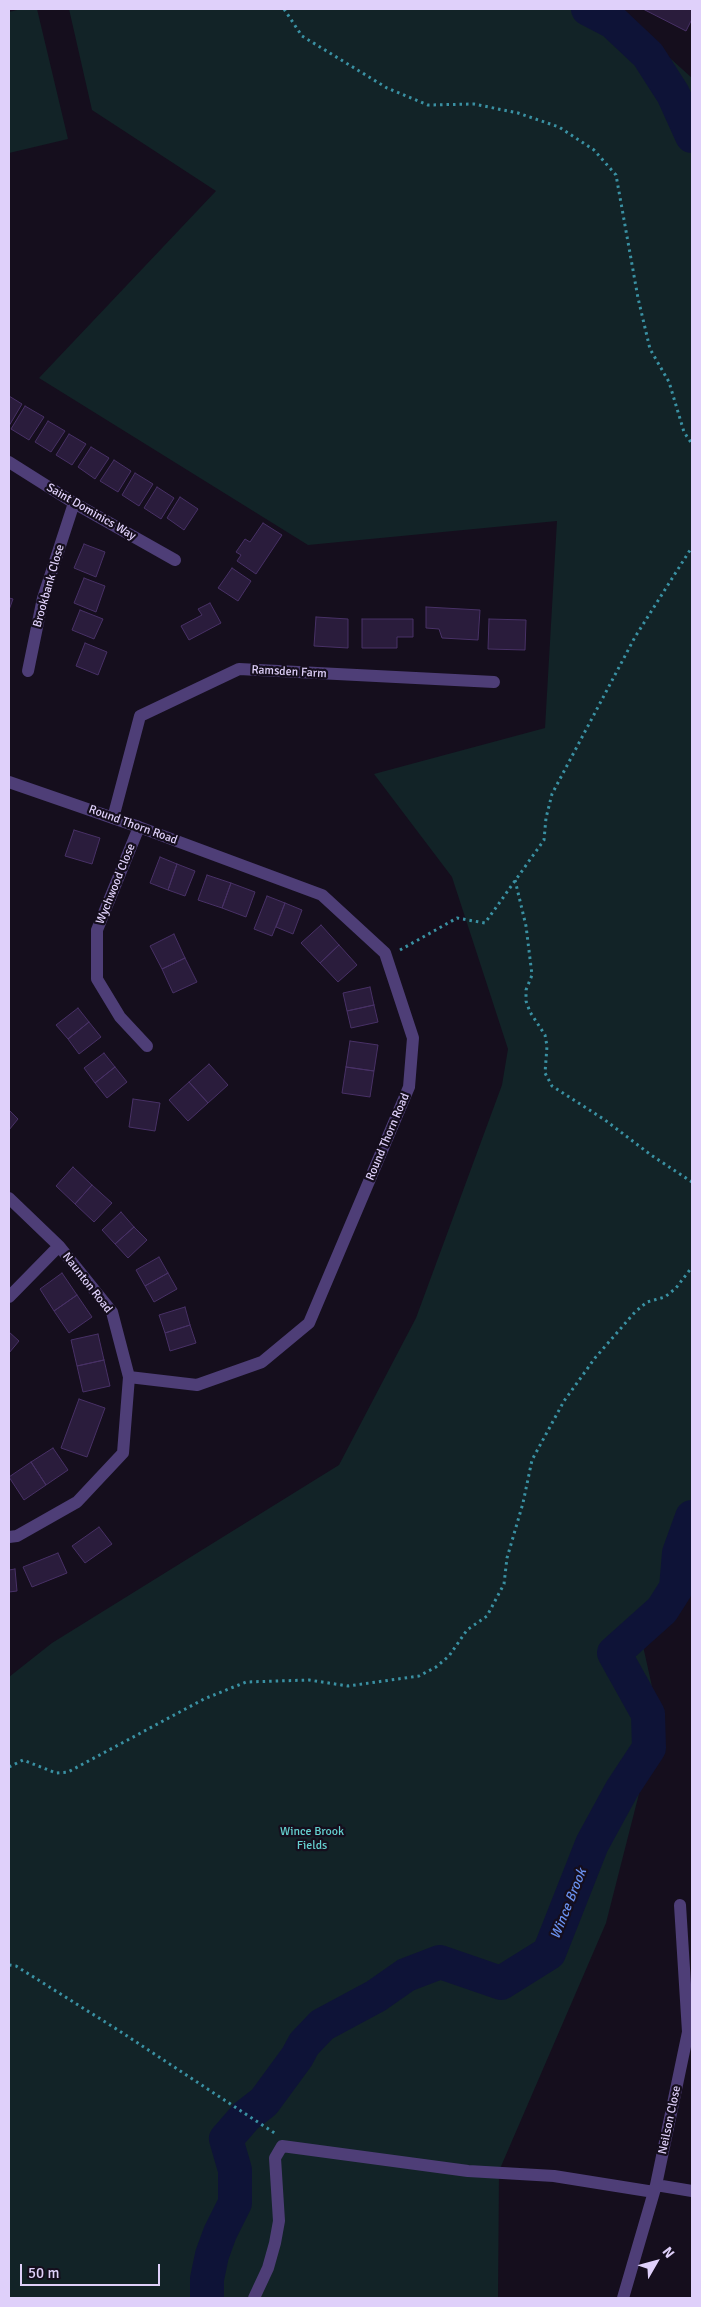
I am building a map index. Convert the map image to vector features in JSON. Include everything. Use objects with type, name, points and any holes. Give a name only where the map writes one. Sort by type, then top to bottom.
[{"type":"street","name":"Saint Dominics Way","points":[[9,462],[74,503],[175,560]]},
{"type":"street","name":"Brookbank Close","points":[[28,671],[43,598],[74,503]]},
{"type":"street","name":"Ramsden Farm","points":[[114,818],[140,716],[240,669],[494,682]]},
{"type":"street","name":"Round Thorn Road","points":[[9,782],[139,827],[322,895],[385,953],[413,1038],[409,1087],[309,1324],[262,1362],[197,1385],[129,1377]]},
{"type":"street","name":"Wychwood Close","points":[[139,827],[97,930],[97,979],[120,1017],[147,1046]]},
{"type":"street","name":"Naunton Road","points":[[9,1198],[59,1246],[112,1312],[129,1377],[123,1452],[78,1502],[16,1536],[9,1537]]},
{"type":"street","points":[[9,1297],[59,1246]]},
{"type":"street","name":"Neilson Close","points":[[623,2298],[655,2188],[688,2032],[688,1969],[680,1905]]},
{"type":"street","points":[[254,2298],[268,2268],[276,2243],[279,2221],[275,2158],[282,2146],[468,2171],[554,2176],[692,2192]]},
{"type":"path","points":[[284,9],[302,36],[387,88],[428,105],[474,104],[518,112],[559,127],[594,150],[616,175],[638,298],[650,349],[669,382],[684,432],[692,444]]},
{"type":"path","points":[[386,957],[457,918],[485,922],[544,840],[546,818],[552,794],[635,637],[692,548]]},
{"type":"path","points":[[515,880],[526,926],[532,975],[526,990],[526,1001],[530,1012],[545,1035],[547,1046],[545,1073],[552,1086],[605,1120],[651,1155],[692,1182]]},
{"type":"path","points":[[9,1767],[22,1760],[56,1773],[68,1772],[204,1699],[246,1682],[309,1680],[348,1686],[420,1676],[436,1667],[449,1656],[467,1630],[486,1616],[504,1584],[507,1558],[523,1503],[532,1460],[564,1401],[595,1358],[635,1312],[647,1302],[665,1296],[692,1267]]},
{"type":"path","points":[[9,1965],[16,1966],[110,2025],[259,2122]]},
{"type":"green space","points":[[21,9],[37,9],[68,139],[9,153],[9,12]]},
{"type":"green space","name":"Wince Brook Fields","points":[[69,9],[609,9],[631,23],[692,78],[692,1546],[683,1597],[641,1637],[663,1736],[643,1778],[606,1923],[499,2171],[498,2298],[9,2298],[9,1677],[52,1643],[339,1465],[416,1318],[502,1085],[508,1049],[452,877],[374,774],[545,728],[557,521],[308,545],[39,378],[216,191],[92,110]]},
{"type":"building","points":[[643,9],[692,9],[692,19],[686,31]]},
{"type":"building","points":[[9,396],[22,404],[9,426]]},
{"type":"building","points":[[25,406],[44,417],[29,440],[11,429]]},
{"type":"building","points":[[48,421],[65,431],[51,452],[35,442]]},
{"type":"building","points":[[69,434],[86,444],[72,465],[56,455]]},
{"type":"building","points":[[91,447],[109,458],[95,479],[78,467]]},
{"type":"building","points":[[114,460],[131,471],[118,492],[100,481]]},
{"type":"building","points":[[135,473],[153,484],[139,506],[122,495]]},
{"type":"building","points":[[157,487],[174,498],[161,519],[144,508]]},
{"type":"building","points":[[180,497],[198,509],[184,530],[167,518]]},
{"type":"building","points":[[263,523],[282,535],[256,574],[237,561],[241,555],[236,552],[245,539],[250,542]]},
{"type":"building","points":[[84,544],[105,552],[96,577],[74,568]]},
{"type":"building","points":[[232,568],[251,581],[238,601],[218,588]]},
{"type":"building","points":[[84,578],[105,586],[96,612],[74,603]]},
{"type":"building","points":[[9,598],[13,599],[9,610]]},
{"type":"building","points":[[210,603],[221,623],[189,640],[181,626],[202,615],[198,609]]},
{"type":"building","points":[[426,607],[480,610],[478,640],[442,638],[439,629],[426,628]]},
{"type":"building","points":[[80,610],[103,619],[94,639],[72,630]]},
{"type":"building","points":[[316,617],[348,619],[348,648],[314,646]]},
{"type":"building","points":[[362,619],[413,619],[413,637],[397,637],[397,648],[362,648]]},
{"type":"building","points":[[489,619],[526,620],[525,650],[488,649]]},
{"type":"building","points":[[85,643],[107,652],[98,675],[76,666]]},
{"type":"building","points":[[74,830],[100,838],[92,864],[65,856]]},
{"type":"building","points":[[160,857],[177,864],[168,890],[150,883]]},
{"type":"building","points":[[177,864],[195,871],[185,896],[168,890]]},
{"type":"building","points":[[207,875],[231,883],[222,908],[198,900]]},
{"type":"building","points":[[231,883],[255,892],[246,917],[222,908]]},
{"type":"building","points":[[267,896],[285,903],[272,936],[254,929]]},
{"type":"building","points":[[285,903],[302,910],[293,934],[276,927]]},
{"type":"building","points":[[321,925],[339,945],[320,963],[301,943]]},
{"type":"building","points":[[174,934],[185,958],[162,969],[150,946]]},
{"type":"building","points":[[339,945],[357,965],[338,982],[320,963]]},
{"type":"building","points":[[185,958],[197,982],[173,993],[162,969]]},
{"type":"building","points":[[370,987],[374,1005],[347,1011],[343,993]]},
{"type":"building","points":[[374,1005],[378,1022],[351,1028],[347,1011]]},
{"type":"building","points":[[78,1008],[89,1022],[68,1039],[56,1025]]},
{"type":"building","points":[[89,1022],[101,1037],[79,1054],[68,1039]]},
{"type":"building","points":[[350,1041],[378,1045],[374,1071],[346,1067]]},
{"type":"building","points":[[104,1053],[115,1067],[95,1083],[84,1068]]},
{"type":"building","points":[[209,1064],[228,1085],[208,1103],[189,1082]]},
{"type":"building","points":[[115,1067],[127,1082],[107,1098],[95,1083]]},
{"type":"building","points":[[346,1067],[374,1071],[370,1097],[342,1093]]},
{"type":"building","points":[[189,1082],[208,1103],[188,1121],[169,1100]]},
{"type":"building","points":[[133,1099],[160,1103],[155,1131],[129,1127]]},
{"type":"building","points":[[9,1110],[18,1119],[9,1130]]},
{"type":"building","points":[[73,1167],[92,1185],[75,1204],[56,1186]]},
{"type":"building","points":[[92,1185],[112,1203],[94,1222],[75,1204]]},
{"type":"building","points":[[121,1212],[134,1227],[115,1244],[102,1230]]},
{"type":"building","points":[[134,1227],[147,1240],[128,1258],[115,1244]]},
{"type":"building","points":[[159,1257],[168,1273],[145,1286],[136,1270]]},
{"type":"building","points":[[62,1273],[77,1295],[54,1311],[40,1289]]},
{"type":"building","points":[[168,1273],[177,1289],[154,1302],[145,1286]]},
{"type":"building","points":[[77,1295],[92,1317],[69,1333],[54,1311]]},
{"type":"building","points":[[185,1307],[190,1325],[165,1333],[159,1315]]},
{"type":"building","points":[[190,1325],[196,1343],[170,1351],[165,1333]]},
{"type":"building","points":[[9,1332],[19,1341],[9,1353]]},
{"type":"building","points":[[98,1334],[104,1360],[77,1366],[71,1340]]},
{"type":"building","points":[[104,1360],[110,1386],[83,1392],[77,1366]]},
{"type":"building","points":[[79,1399],[105,1408],[87,1457],[61,1448]]},
{"type":"building","points":[[53,1448],[68,1470],[46,1485],[31,1462]]},
{"type":"building","points":[[31,1462],[46,1485],[24,1500],[9,1477]]},
{"type":"building","points":[[99,1527],[112,1544],[85,1563],[72,1546]]},
{"type":"building","points":[[58,1553],[67,1573],[32,1587],[23,1567]]},
{"type":"building","points":[[15,1569],[17,1591],[9,1592],[9,1570]]},
{"type":"waterway","name":"Wince Brook","points":[[588,9],[613,22],[648,55],[673,94],[692,136]]},
{"type":"waterway","name":"Wince Brook","points":[[207,2298],[207,2279],[212,2255],[220,2233],[235,2203],[235,2170],[226,2139],[246,2116],[264,2102],[297,2057],[304,2044],[322,2025],[376,1996],[406,1975],[440,1962],[501,1983],[549,1953],[592,1844],[622,1789],[649,1748],[648,1714],[614,1653],[662,1610],[676,1588],[679,1553],[692,1517]]}]
